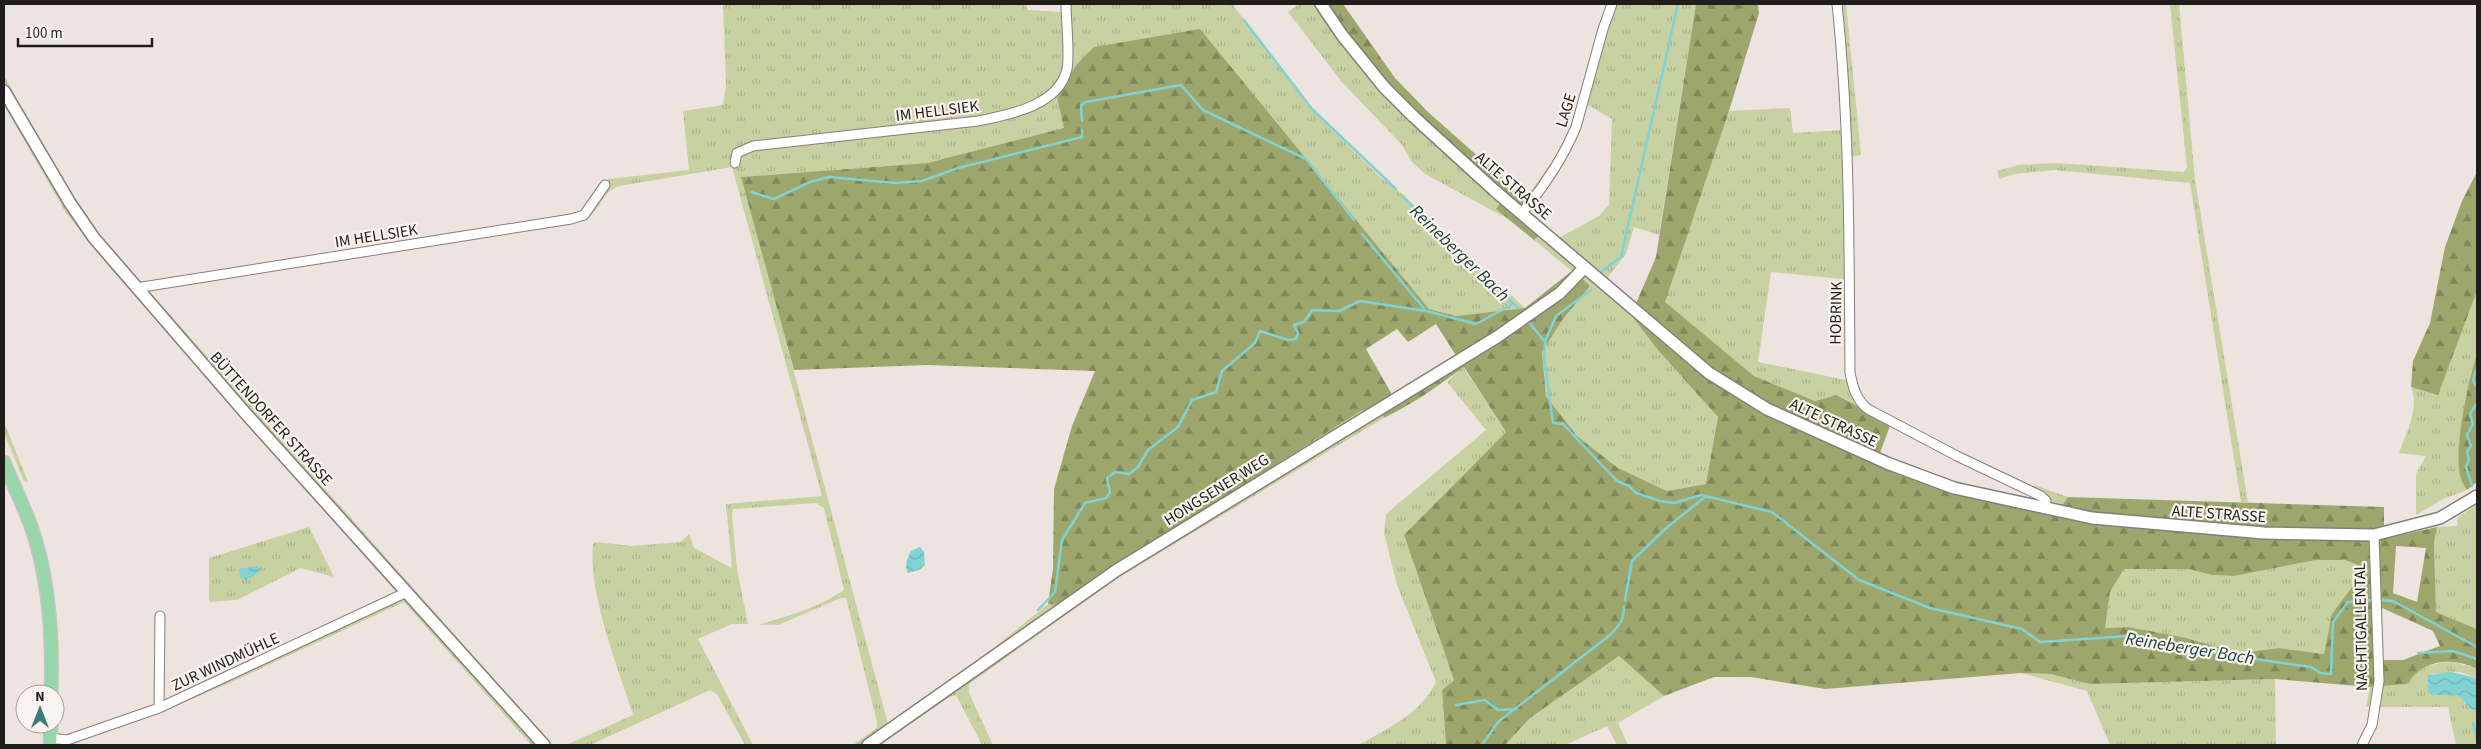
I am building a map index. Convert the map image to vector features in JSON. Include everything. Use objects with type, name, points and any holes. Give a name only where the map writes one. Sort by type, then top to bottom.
[{"type":"main road","points":[[4,462],[31,528],[42,567],[52,643],[51,684]]},
{"type":"street","name":"IM HELLSIEK","points":[[735,163],[738,153],[753,146],[978,120],[1011,114],[1032,106],[1050,94],[1060,83],[1067,69],[1066,4]]},
{"type":"street","name":"ALTE STRASSE","points":[[1321,4],[1342,35],[1384,87],[1521,214],[1708,373],[1767,409],[1887,464],[1954,488],[2092,518],[2264,533],[2374,535],[2440,518],[2477,496]]},
{"type":"street","name":"LAGE","points":[[1521,214],[1536,197],[1570,142],[1612,4]]},
{"type":"street","name":"HOBRINK","points":[[1837,4],[1845,84],[1851,271],[1850,373],[1852,386],[1860,403],[1868,409],[1957,456],[2041,496],[2046,501],[2044,508]]},
{"type":"street","name":"BÜTTENDORFER STRASSE","points":[[4,91],[70,203],[94,238],[136,288],[544,745]]},
{"type":"street","name":"IM HELLSIEK","points":[[136,288],[571,219],[584,215],[604,185]]},
{"type":"street","name":"HONGSENER WEG","points":[[868,745],[1117,570],[1497,337],[1560,293],[1584,268]]},
{"type":"street","name":"NACHTIGALLENTAL","points":[[2362,745],[2372,726],[2379,681],[2374,535]]},
{"type":"street","name":"ZUR WINDMÜHLE","points":[[50,741],[66,740],[159,708],[407,592]]},
{"type":"street","points":[[159,708],[160,616]]},
{"type":"green space","points":[[723,4],[1025,4],[1028,10],[1063,12],[1063,4],[1232,4],[1318,116],[1380,177],[1401,193],[1525,308],[1456,316],[1429,309],[1200,30],[1076,65],[1057,98],[1065,128],[927,163],[742,177],[888,724],[971,666],[1048,604],[1058,605],[1113,567],[1361,411],[1379,404],[1384,418],[1118,578],[969,684],[969,693],[993,745],[982,745],[956,695],[948,698],[880,745],[853,745],[877,728],[877,722],[846,598],[841,598],[778,625],[758,625],[813,607],[844,590],[824,508],[816,503],[733,509],[737,569],[748,624],[732,624],[698,639],[753,745],[745,745],[717,694],[710,690],[590,745],[566,745],[633,715],[612,653],[600,608],[595,585],[593,544],[596,542],[632,546],[681,542],[689,534],[694,548],[732,568],[726,504],[822,496],[732,167],[619,186],[612,189],[594,212],[583,219],[148,290],[553,745],[531,745],[404,602],[232,682],[154,715],[154,707],[397,593],[110,268],[66,213],[4,105],[4,76],[73,196],[107,245],[140,282],[154,282],[571,216],[583,208],[598,187],[609,179],[689,170],[683,111],[723,105],[726,85]]},
{"type":"green space","points":[[1299,4],[1327,4],[1472,163],[1508,194],[1496,209],[1508,219],[1425,174],[1411,161],[1402,145],[1341,81],[1288,12]]},
{"type":"green space","points":[[1327,4],[1343,4],[1395,78],[1428,112],[1527,200],[1519,208],[1545,230],[1534,240],[1496,209],[1507,194],[1415,114],[1362,54]]},
{"type":"green space","points":[[1607,4],[1696,4],[1659,235],[1634,227],[1626,254],[1605,281],[1635,309],[1631,315],[1657,349],[1718,417],[1707,484],[1667,491],[1618,468],[1577,436],[1546,396],[1542,352],[1563,319],[1590,286],[1534,240],[1544,231],[1519,208],[1565,143],[1573,124]],"holes":[[[1588,105],[1612,119],[1609,205],[1599,216],[1559,238],[1529,210],[1556,174]]]},
{"type":"green space","points":[[1696,4],[1758,4],[1759,13],[1729,111],[1665,302],[1754,376],[1815,401],[1836,395],[1891,423],[1877,461],[2058,511],[2068,497],[2384,507],[2384,539],[2437,527],[2434,542],[2436,612],[2477,629],[2477,669],[2458,662],[2438,663],[2429,665],[2421,670],[2407,684],[2370,687],[2275,679],[2089,684],[2051,674],[2021,673],[1825,689],[1751,677],[1714,677],[1664,696],[1619,656],[1530,718],[1505,745],[1446,745],[1442,690],[1454,680],[1404,535],[1506,432],[1464,367],[1415,401],[1384,418],[1379,405],[1361,411],[1113,567],[1058,605],[1048,604],[1053,569],[1054,489],[1072,426],[1095,371],[927,365],[794,370],[741,177],[927,163],[1064,128],[1057,98],[1076,65],[1094,47],[1200,29],[1429,309],[1456,316],[1525,308],[1573,270],[1590,286],[1563,319],[1542,352],[1546,396],[1577,436],[1618,468],[1667,491],[1706,484],[1718,417],[1657,349],[1631,315],[1656,257]],"holes":[[[1436,324],[1457,357],[1394,398],[1366,349],[1397,329],[1408,342]],[[2396,546],[2426,548],[2417,602],[2393,593]],[[2316,560],[2345,560],[2366,568],[2332,614],[2324,654],[2279,648],[2240,653],[2182,637],[2128,627],[2105,628],[2110,592],[2124,569],[2189,569],[2211,575],[2234,576]],[[2380,607],[2433,631],[2440,646],[2403,660],[2381,660]]]},
{"type":"green space","points":[[1832,4],[1846,4],[1861,155],[1851,157],[1853,280],[1771,272],[1758,362],[1856,382],[1863,401],[1891,423],[1836,395],[1815,401],[1754,376],[1664,302],[1729,111],[1790,108],[1793,133],[1843,130],[1840,69]]},
{"type":"green space","points":[[2170,4],[2179,4],[2195,180],[2248,502],[2241,502],[2190,183],[2054,170],[2014,174],[1999,179],[1997,171],[2018,165],[2056,163],[2184,172],[2187,168]]},
{"type":"green space","points":[[2477,172],[2477,291],[2438,395],[2411,387],[2413,361],[2430,323],[2445,247],[2462,201]]},
{"type":"green space","points":[[2477,291],[2477,355],[2460,478],[2467,490],[2443,499],[2416,515],[2416,474],[2426,456],[2399,453],[2413,412],[2414,403],[2411,387],[2438,394]]},
{"type":"green space","points":[[2477,354],[2477,482],[2467,490],[2460,476],[2460,432],[2466,397]]},
{"type":"green space","points":[[1463,367],[1506,432],[1404,535],[1454,680],[1442,690],[1446,745],[1358,745],[1402,720],[1412,712],[1430,693],[1436,682],[1397,585],[1384,533],[1386,514],[1486,430],[1447,382]]},
{"type":"green space","points":[[4,422],[28,482],[24,481],[4,433]]},
{"type":"green space","points":[[2035,485],[2068,497],[2058,511],[2055,503],[2034,491]]},
{"type":"green space","points":[[2477,505],[2477,629],[2436,612],[2434,542],[2437,527],[2457,526],[2458,517]]},
{"type":"green space","points":[[309,527],[334,577],[301,568],[237,600],[209,602],[209,558]]},
{"type":"green space","points":[[2316,560],[2346,560],[2366,568],[2332,614],[2325,654],[2279,648],[2240,653],[2182,637],[2128,627],[2105,628],[2110,592],[2124,569],[2189,569],[2211,575],[2234,576]]},
{"type":"green space","points":[[1619,656],[1664,696],[1618,723],[1628,745],[1617,745],[1607,726],[1565,745],[1505,745],[1530,718]]},
{"type":"green space","points":[[2453,662],[2476,668],[2477,678],[2460,672],[2430,674],[2440,695],[2458,695],[2472,710],[2477,711],[2477,745],[2456,745],[2448,707],[2366,707],[2370,687],[2407,684],[2421,669],[2439,663]]},
{"type":"green space","points":[[2021,673],[2051,674],[2089,684],[2275,679],[2276,745],[2110,745],[2087,691]]},
{"type":"water","points":[[920,547],[924,552],[925,565],[919,570],[908,573],[907,559],[911,551]]},
{"type":"water","points":[[257,566],[261,569],[258,573],[246,580],[240,577],[239,569]]},
{"type":"water","points":[[2451,672],[2477,678],[2477,711],[2472,710],[2458,695],[2432,695],[2428,691],[2428,675]]},
{"type":"waterway","points":[[1601,272],[1621,257],[1678,4]]},
{"type":"waterway","name":"Reineberger Bach","points":[[1244,20],[1312,109],[1396,189]]},
{"type":"waterway","points":[[1082,121],[1081,105],[1086,102],[1181,85],[1203,110],[1306,159],[1354,220]]},
{"type":"waterway","points":[[751,192],[774,199],[810,182],[829,177],[895,183],[922,181],[958,168],[1082,137],[1082,130]]},
{"type":"waterway","name":"Reineberger Bach","points":[[1403,197],[1518,308]]},
{"type":"waterway","points":[[1362,234],[1426,311],[1476,324],[1513,304]]},
{"type":"waterway","points":[[1545,341],[1556,316],[1591,290]]},
{"type":"waterway","points":[[1038,610],[1055,592],[1062,540],[1085,503],[1106,498],[1110,493],[1107,478],[1115,472],[1129,474],[1138,467],[1148,450],[1178,427],[1192,400],[1216,392],[1222,371],[1255,343],[1260,331],[1288,340],[1296,339],[1298,333],[1294,325],[1304,322],[1312,310],[1339,311],[1360,301],[1426,311]]},
{"type":"waterway","name":"Reineberger Bach","points":[[1528,321],[1545,342],[1544,357],[1553,423],[1563,424],[1617,481],[1629,486],[1636,493],[1660,501],[1674,503],[1701,495],[1772,512],[1859,580],[1930,608],[2022,629],[2040,642],[2128,636],[2207,652],[2311,667],[2320,673],[2331,674],[2333,622],[2348,602],[2374,600]]},
{"type":"waterway","points":[[2477,370],[2473,381],[2477,387]]},
{"type":"waterway","points":[[2472,486],[2466,467],[2469,459],[2467,452],[2471,446],[2467,435],[2473,424],[2470,414],[2477,403]]},
{"type":"waterway","points":[[1625,600],[1632,561],[1665,529],[1706,496]]},
{"type":"waterway","name":"Reineberger Bach","points":[[2380,600],[2393,601],[2477,647]]},
{"type":"waterway","points":[[1482,745],[1498,722],[1610,635],[1620,622],[1624,607]]},
{"type":"waterway","points":[[2418,653],[2453,651],[2477,659]]},
{"type":"waterway","points":[[1456,705],[1485,700],[1498,710],[1516,709]]},
{"type":"waterway","points":[[2473,723],[2477,740]]}]
